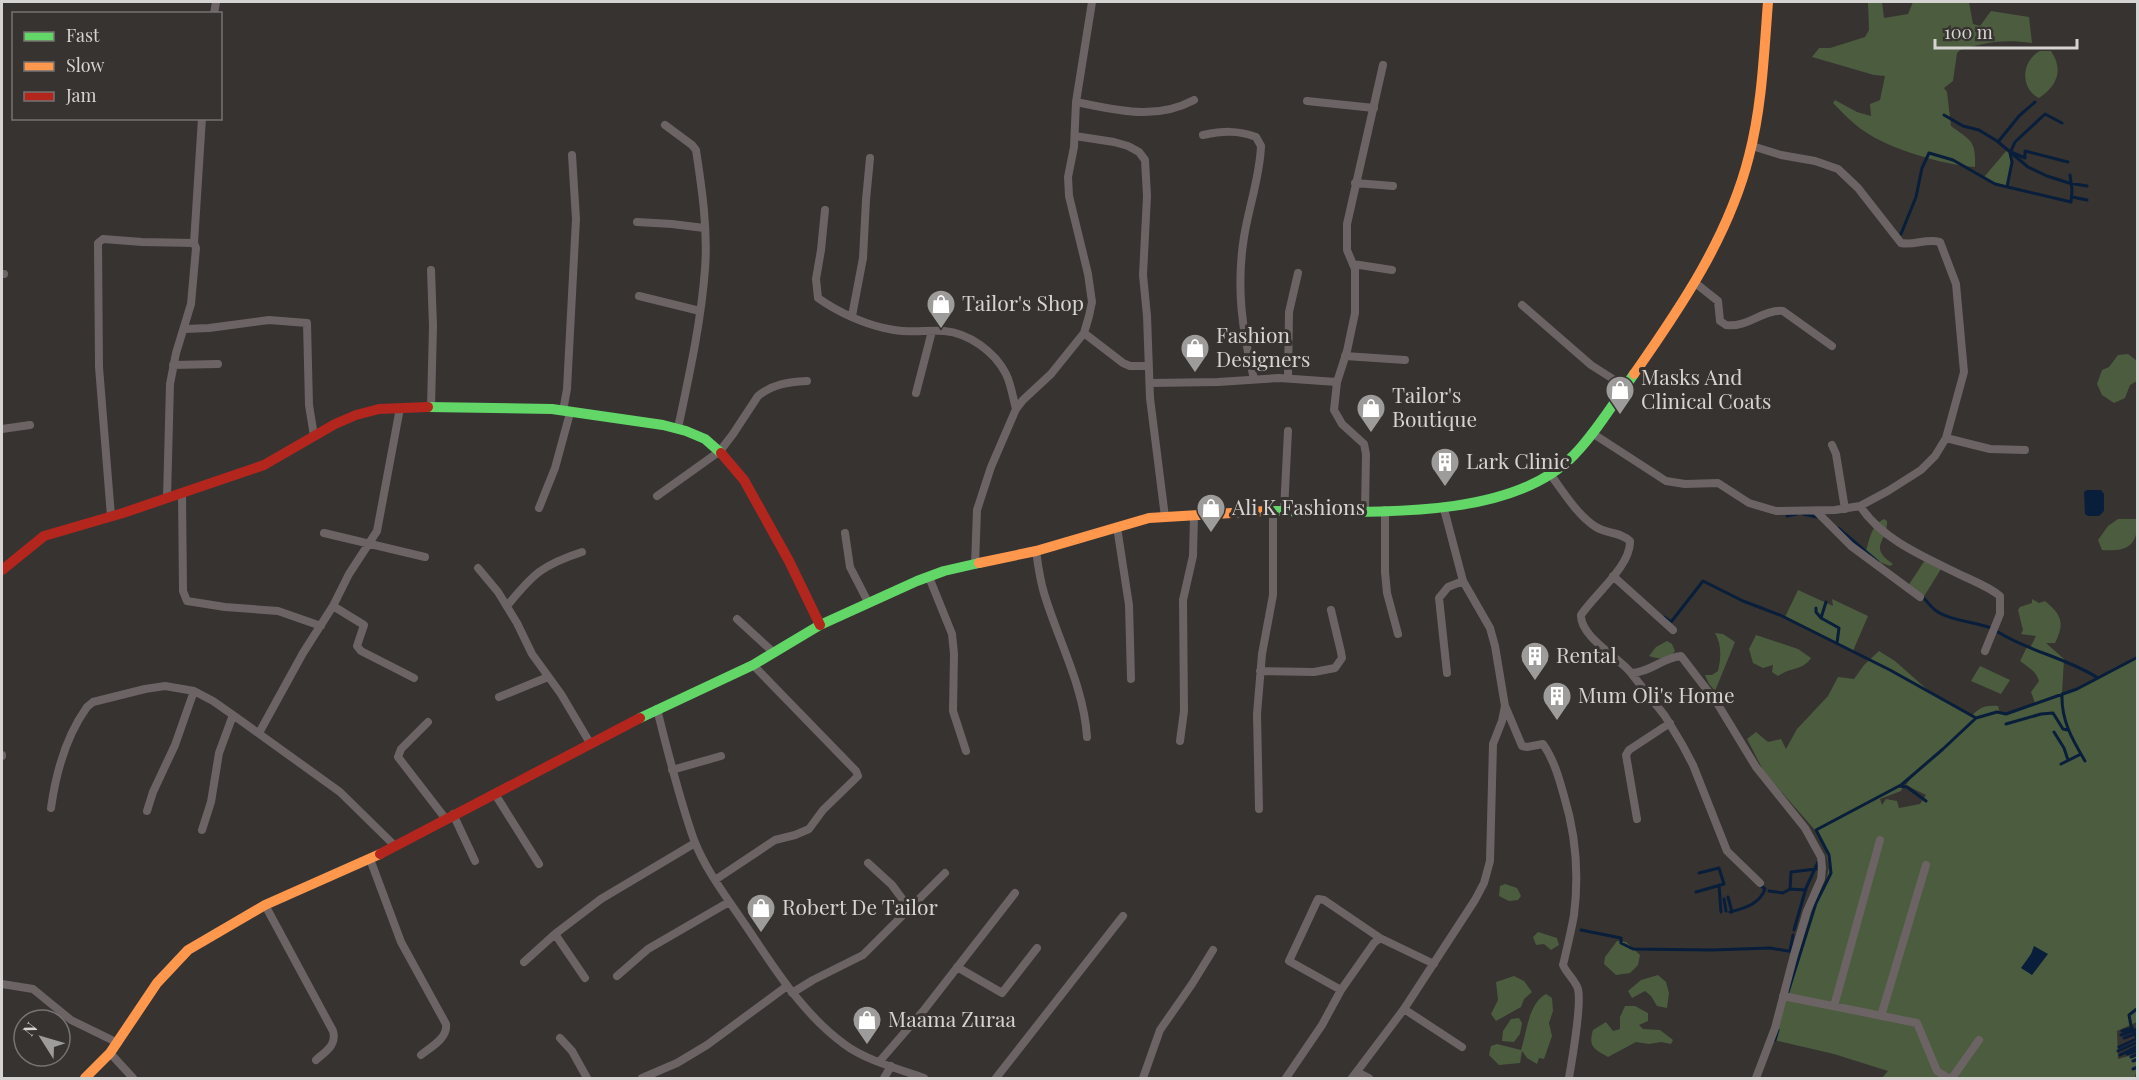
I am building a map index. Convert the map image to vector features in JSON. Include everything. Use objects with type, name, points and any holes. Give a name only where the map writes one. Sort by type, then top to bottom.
[{"type":"street","points":[[975,565],[977,510],[1016,409],[1051,374],[1084,333],[1092,302],[1088,274],[1069,196],[1068,177],[1075,136],[1076,102],[1092,2]]},
{"type":"street","points":[[86,1078],[118,1043],[156,983],[188,950],[265,905],[370,859],[590,742],[753,665],[820,625],[929,577],[1036,552],[1149,518],[1278,511],[1444,509],[1497,497],[1520,489],[1550,474],[1573,456],[1592,433],[1694,282],[1724,226],[1742,183],[1752,146],[1768,2]]},
{"type":"street","points":[[1365,510],[1366,454],[1364,444],[1342,424],[1334,410],[1337,382],[1355,313],[1353,264],[1348,255],[1347,239],[1355,183],[1383,65]]},
{"type":"street","points":[[1076,102],[1137,114],[1185,105],[1194,100]]},
{"type":"street","points":[[1307,101],[1374,108]]},
{"type":"street","points":[[167,498],[170,384],[193,287],[202,120]]},
{"type":"street","points":[[665,125],[696,150],[704,228],[705,268],[695,351],[678,428]]},
{"type":"street","points":[[1203,135],[1229,130],[1237,131],[1256,137],[1261,146],[1239,274],[1243,327],[1254,379]]},
{"type":"street","points":[[1075,136],[1128,146],[1139,152],[1145,160],[1147,196],[1143,275],[1148,366],[1151,410],[1165,517]]},
{"type":"street","points":[[1592,433],[1671,483],[1713,482],[1756,506],[1776,510],[1816,511],[1860,506],[1888,491],[1921,470],[1935,456],[1946,438],[1964,372],[1956,284],[1940,242],[1926,240],[1912,244],[1901,243],[1858,188],[1838,169],[1752,146]]},
{"type":"street","points":[[540,508],[555,468],[567,412],[576,219],[572,154]]},
{"type":"street","points":[[852,316],[864,252],[870,158]]},
{"type":"street","points":[[1355,183],[1394,186]]},
{"type":"street","points":[[825,210],[822,250],[816,279],[816,293],[823,302],[852,316],[895,331],[945,331],[962,334],[990,352],[1006,374],[1016,409]]},
{"type":"street","points":[[637,222],[704,228]]},
{"type":"street","points":[[111,516],[99,368],[98,243],[103,239],[194,243]]},
{"type":"street","points":[[1353,264],[1392,270]]},
{"type":"street","points":[[431,270],[433,326],[431,407]]},
{"type":"street","points":[[1288,378],[1289,312],[1298,273]]},
{"type":"street","points":[[1694,282],[1718,301],[1720,321],[1726,326],[1739,325],[1774,310],[1783,311],[1832,346]]},
{"type":"street","points":[[639,296],[700,311]]},
{"type":"street","points":[[1522,305],[1591,365],[1624,386]]},
{"type":"street","points":[[185,328],[209,328],[269,320],[307,323],[309,405],[314,435]]},
{"type":"street","points":[[916,393],[932,331]]},
{"type":"street","points":[[1084,333],[1123,363],[1130,366],[1148,366]]},
{"type":"street","points":[[1345,356],[1405,360]]},
{"type":"street","points":[[173,365],[218,364]]},
{"type":"street","points":[[1150,382],[1218,382],[1288,378],[1337,382]]},
{"type":"street","points":[[657,496],[720,451],[758,396],[775,385],[807,381]]},
{"type":"street","points":[[2,570],[44,536],[167,498],[275,460],[314,435],[356,415],[379,409],[520,407],[663,424],[705,439],[720,451],[744,480],[789,561],[820,625]]},
{"type":"street","points":[[259,733],[303,653],[381,522],[400,408]]},
{"type":"street","points":[[2,429],[30,425]]},
{"type":"street","points":[[1259,809],[1257,714],[1260,671],[1274,595],[1278,511],[1288,431]]},
{"type":"street","points":[[1946,438],[1990,449],[2025,450]]},
{"type":"street","points":[[1832,445],[1836,454],[1845,508]]},
{"type":"street","points":[[1550,474],[1590,522],[1602,530],[1625,536],[1630,541],[1629,551],[1613,576],[1584,609],[1580,619],[1600,645],[1631,673],[1670,723],[1693,765],[1728,851],[1760,883]]},
{"type":"street","points":[[182,493],[183,591],[187,600],[225,607],[278,611],[321,626]]},
{"type":"street","points":[[1860,506],[1873,522],[1890,536],[1934,561],[1990,588],[2000,596],[2000,614],[1985,651]]},
{"type":"street","points":[[1444,509],[1463,581],[1491,628],[1505,706],[1522,746],[1543,744],[1549,754],[1574,829],[1576,866],[1574,913],[1563,965],[1578,992],[1569,1078]]},
{"type":"street","points":[[1385,510],[1387,593],[1398,634]]},
{"type":"street","points":[[1816,511],[1851,546],[1920,597]]},
{"type":"street","points":[[1180,741],[1184,711],[1183,600],[1193,556],[1194,515]]},
{"type":"street","points":[[1117,527],[1129,605],[1131,679]]},
{"type":"street","points":[[324,533],[425,557]]},
{"type":"street","points":[[845,533],[850,567],[868,603]]},
{"type":"street","points":[[507,606],[522,587],[544,567],[582,552]]},
{"type":"street","points":[[1036,552],[1043,591],[1058,629],[1086,719],[1087,737]]},
{"type":"street","points":[[478,568],[507,606],[532,654],[561,694],[590,742]]},
{"type":"street","points":[[1613,576],[1673,630]]},
{"type":"street","points":[[929,577],[952,634],[953,711],[966,751]]},
{"type":"street","points":[[1447,673],[1439,598],[1448,587],[1463,581]]},
{"type":"street","points":[[333,606],[364,625],[357,646],[361,651],[414,678]]},
{"type":"street","points":[[1260,671],[1314,672],[1335,668],[1342,658],[1331,610]]},
{"type":"street","points":[[737,619],[773,652]]},
{"type":"street","points":[[1631,673],[1639,673],[1681,656],[1717,703],[1756,767],[1798,819],[1818,851],[1822,868],[1821,879],[1808,911],[1776,1028],[1756,1078]]},
{"type":"street","points":[[715,880],[775,840],[809,829],[823,810],[858,776],[856,771],[753,665]]},
{"type":"street","points":[[499,697],[548,677]]},
{"type":"street","points":[[51,808],[54,785],[66,747],[82,714],[93,702],[165,686],[194,692],[213,701],[259,733],[340,792],[395,846]]},
{"type":"street","points":[[147,811],[153,792],[175,746],[194,692]]},
{"type":"street","points":[[1369,1078],[1355,1075],[1434,964],[1475,900],[1488,872],[1492,840],[1493,744],[1502,722],[1505,706]]},
{"type":"street","points":[[657,709],[672,770],[695,843],[729,902],[789,989],[815,1020],[846,1046],[879,1062],[924,1078]]},
{"type":"street","points":[[202,830],[212,802],[219,753],[233,715]]},
{"type":"street","points":[[428,722],[401,749],[398,757],[449,816],[475,861]]},
{"type":"street","points":[[1637,819],[1626,755],[1629,750],[1670,723]]},
{"type":"street","points":[[672,770],[721,756]]},
{"type":"street","points":[[495,794],[539,864]]},
{"type":"street","points":[[1834,1006],[1880,840]]},
{"type":"street","points":[[524,962],[555,934],[601,899],[695,843]]},
{"type":"street","points":[[370,859],[401,942],[446,1024],[447,1030],[444,1036],[421,1055]]},
{"type":"street","points":[[868,863],[892,885],[909,908]]},
{"type":"street","points":[[1881,1016],[1926,865]]},
{"type":"street","points":[[642,1078],[677,1063],[707,1045],[789,989],[864,956],[945,873]]},
{"type":"street","points":[[879,1062],[924,1010],[1016,893]]},
{"type":"street","points":[[1341,990],[1288,961],[1318,899],[1324,900],[1380,938],[1434,964]]},
{"type":"street","points":[[617,976],[648,949],[729,902]]},
{"type":"street","points":[[265,905],[333,1030],[335,1038],[333,1044],[316,1060]]},
{"type":"street","points":[[996,1078],[1123,916]]},
{"type":"street","points":[[555,934],[585,978]]},
{"type":"street","points":[[1286,1078],[1322,1026],[1341,990],[1374,943],[1380,938]]},
{"type":"street","points":[[957,967],[1002,993],[1037,948]]},
{"type":"street","points":[[1143,1078],[1160,1030],[1213,950]]},
{"type":"street","points":[[2,984],[33,989],[71,1020],[118,1043]]},
{"type":"street","points":[[1783,996],[1917,1023],[1937,1071],[1950,1078],[1979,1040]]},
{"type":"street","points":[[1404,1009],[1462,1047]]},
{"type":"street","points":[[560,1038],[572,1051],[587,1078]]},
{"type":"street","points":[[110,1053],[133,1078]]},
{"type":"street","points":[[884,1078],[891,1066]]},
{"type":"green space","points":[[1868,2],[1882,2],[1884,18],[1908,14],[1913,2],[1969,2],[1973,24],[1980,26],[1991,11],[2029,17],[2032,43],[1996,42],[1960,50],[1957,53],[1953,81],[1944,88],[1947,92],[1951,126],[1971,142],[1975,167],[1933,159],[1888,144],[1860,128],[1833,103],[1835,100],[1857,112],[1871,116],[1870,104],[1880,100],[1885,76],[1874,75],[1812,57],[1819,48],[1830,48],[1865,37],[1869,30]]},
{"type":"green space","points":[[2040,51],[2051,51],[2058,71],[2054,83],[2039,98],[2028,88],[2025,75],[2029,61]]},
{"type":"green space","points":[[2007,150],[2012,163],[2007,187],[1995,184],[1984,177]]},
{"type":"green space","points":[[2128,354],[2137,361],[2137,381],[2130,385],[2125,398],[2114,403],[2102,395],[2097,384],[2102,370],[2109,367],[2118,355]]},
{"type":"green space","points":[[1884,519],[1887,521],[1880,548],[1885,558],[1893,564],[1890,566],[1864,556],[1875,526]]},
{"type":"green space","points":[[2118,519],[2137,519],[2136,536],[2124,548],[2102,550],[2098,540],[2108,526]]},
{"type":"green space","points":[[1925,560],[1941,569],[1923,598],[1908,586]]},
{"type":"green space","points":[[1798,590],[1833,606],[1832,599],[1868,616],[1853,651],[1785,617]]},
{"type":"green space","points":[[2032,599],[2039,603],[2045,601],[2060,620],[2060,630],[2055,643],[2046,643],[2064,659],[2062,693],[2077,689],[2137,657],[2137,1022],[2117,1031],[2118,1059],[2135,1054],[2138,1060],[2135,1078],[1882,1078],[1888,1071],[1834,1054],[1774,1040],[1808,920],[1826,881],[1829,867],[1826,852],[1814,829],[1764,772],[1747,739],[1756,732],[1768,742],[1781,739],[1786,749],[1797,729],[1828,696],[1838,677],[1854,679],[1864,665],[1879,651],[1895,661],[1930,692],[1972,716],[1977,710],[1986,706],[1998,706],[2000,713],[2006,714],[2035,703],[2031,692],[2039,681],[2038,678],[2020,661],[2036,636],[2021,634],[2023,630],[2018,610],[2032,603]],"holes":[[[1913,775],[1906,785],[1926,795],[1920,804],[1899,808],[1897,801],[1886,799],[1882,805],[1880,799],[1901,791],[1906,779]]]},
{"type":"green space","points":[[1715,633],[1723,634],[1735,642],[1715,691],[1705,675],[1712,675],[1718,671],[1720,652]]},
{"type":"green space","points":[[1756,635],[1798,649],[1811,658],[1805,665],[1778,676],[1772,672],[1773,665],[1763,668],[1753,663],[1749,649]]},
{"type":"green space","points":[[1667,641],[1672,644],[1675,651],[1672,654],[1663,658],[1649,656],[1656,647]]},
{"type":"green space","points":[[1980,666],[2010,680],[2001,694],[1971,681]]},
{"type":"green space","points":[[1505,884],[1517,888],[1521,896],[1518,900],[1509,901],[1499,896],[1500,886]]},
{"type":"green space","points":[[1538,932],[1557,938],[1559,945],[1551,950],[1544,944],[1536,945],[1533,937]]},
{"type":"green space","points":[[1617,941],[1626,942],[1640,955],[1638,965],[1630,973],[1616,975],[1604,964],[1605,957]]},
{"type":"green space","points":[[1658,975],[1666,982],[1669,993],[1667,1008],[1657,1006],[1645,991],[1632,998],[1628,991],[1641,980]]},
{"type":"green space","points":[[1514,976],[1524,981],[1532,992],[1524,999],[1521,1007],[1496,1021],[1491,1014],[1498,1000],[1496,982]]},
{"type":"green space","points":[[1546,994],[1552,998],[1553,1011],[1549,1023],[1552,1036],[1544,1059],[1539,1058],[1537,1064],[1527,1058],[1522,1051],[1520,1063],[1499,1065],[1489,1055],[1491,1046],[1497,1044],[1521,1050],[1535,1004]]},
{"type":"green space","points":[[1625,1006],[1635,1006],[1648,1013],[1648,1021],[1639,1025],[1643,1029],[1660,1030],[1673,1040],[1671,1044],[1636,1042],[1608,1057],[1593,1047],[1591,1040],[1593,1030],[1606,1022],[1613,1031],[1620,1029],[1620,1017]]},
{"type":"green space","points":[[1519,1018],[1522,1023],[1520,1034],[1514,1042],[1502,1041],[1503,1031],[1511,1019]]},
{"type":"water","points":[[2101,490],[2104,494],[2104,511],[2099,516],[2085,514],[2084,492]]},
{"type":"water","points":[[2034,946],[2048,954],[2032,975],[2021,968]]},
{"type":"waterway","points":[[1998,142],[2019,116],[2035,102]]},
{"type":"waterway","points":[[2007,187],[2012,162],[2010,153],[2015,142],[2045,114],[2062,123]]},
{"type":"waterway","points":[[1944,115],[1963,126],[1979,130],[1997,141],[2028,167],[2047,176],[2087,186]]},
{"type":"waterway","points":[[2011,152],[2025,158],[2025,151],[2068,162]]},
{"type":"waterway","points":[[1901,234],[1916,197],[1922,168],[1929,153],[1953,160],[1995,184],[2071,202],[2070,175]]},
{"type":"waterway","points":[[2072,197],[2087,200]]},
{"type":"waterway","points":[[1787,516],[1797,514]]},
{"type":"waterway","points":[[1803,514],[1817,517]]},
{"type":"waterway","points":[[1838,528],[1878,562]]},
{"type":"waterway","points":[[1664,617],[1671,622],[1703,581],[1743,601],[1780,615],[1890,670],[1976,718]]},
{"type":"waterway","points":[[1921,595],[1940,613],[1954,619],[1991,628]]},
{"type":"waterway","points":[[1826,602],[1821,618],[1839,628],[1837,643]]},
{"type":"waterway","points":[[1816,608],[1821,618]]},
{"type":"waterway","points":[[1998,632],[2098,678]]},
{"type":"waterway","points":[[1900,786],[1976,718],[1997,712],[2006,714],[2077,689],[2138,657]]},
{"type":"waterway","points":[[2062,694],[2065,721],[2085,761]]},
{"type":"waterway","points":[[2006,724],[2053,713],[2063,729],[2068,730]]},
{"type":"waterway","points":[[2054,732],[2068,760]]},
{"type":"waterway","points":[[2061,764],[2081,754]]},
{"type":"waterway","points":[[1788,992],[1816,903],[1831,873],[1829,855],[1816,830],[1899,786],[1907,787],[1926,801]]},
{"type":"waterway","points":[[1794,930],[1806,888],[1818,862]]},
{"type":"waterway","points":[[1696,892],[1724,884],[1719,868],[1699,873]]},
{"type":"waterway","points":[[1790,889],[1791,872],[1816,869]]},
{"type":"waterway","points":[[1730,912],[1759,899],[1765,889],[1759,884]]},
{"type":"waterway","points":[[1719,885],[1721,912]]},
{"type":"waterway","points":[[1769,891],[1783,893],[1790,889],[1806,890]]},
{"type":"waterway","points":[[1728,897],[1732,912]]},
{"type":"waterway","points":[[1724,899],[1726,911]]},
{"type":"waterway","points":[[1581,930],[1621,938],[1621,943],[1633,949],[1770,948],[1794,952]]},
{"type":"waterway","points":[[1790,951],[1793,935]]},
{"type":"waterway","points":[[2138,1008],[2129,1015],[2131,1026],[2138,1040]]},
{"type":"waterway","points":[[2122,1031],[2132,1028]]},
{"type":"waterway","points":[[2121,1035],[2138,1029]]},
{"type":"waterway","points":[[1775,1040],[1778,1030]]},
{"type":"waterway","points":[[2124,1038],[2138,1033]]},
{"type":"waterway","points":[[2119,1047],[2138,1038]]},
{"type":"waterway","points":[[2118,1051],[2138,1042]]},
{"type":"waterway","points":[[2120,1055],[2138,1046]]},
{"type":"waterway","points":[[2127,1054],[2138,1050]]},
{"type":"waterway","points":[[2131,1057],[2138,1054]]},
{"type":"waterway","points":[[2133,1061],[2138,1059]]},
{"type":"waterway","points":[[2133,1069],[2138,1067]]},
{"type":"traffic: fast","points":[[1265,511],[1342,512],[1428,509],[1471,503],[1510,493],[1545,477],[1574,455],[1598,426],[1634,374]]},
{"type":"traffic: fast","points":[[428,407],[552,409],[663,425],[705,439],[721,453]]},
{"type":"traffic: fast","points":[[640,718],[753,665],[820,625],[917,581],[944,571],[979,563]]},
{"type":"traffic: slow","points":[[1634,374],[1702,270],[1740,186],[1757,118],[1768,2]]},
{"type":"traffic: slow","points":[[979,563],[1036,551],[1149,518],[1265,511]]},
{"type":"traffic: slow","points":[[85,1078],[110,1053],[157,983],[188,950],[265,905],[380,854]]},
{"type":"traffic: jam","points":[[2,570],[44,536],[123,513],[264,465],[335,424],[356,415],[379,409],[428,407]]},
{"type":"traffic: jam","points":[[721,453],[744,480],[789,561],[820,625]]},
{"type":"traffic: jam","points":[[380,854],[640,718]]},
{"type":"place","name":"Tailor's Shop","points":[[941,330]]},
{"type":"place","name":"Fashion Designers","points":[[1195,374]]},
{"type":"place","name":"Masks And Clinical Coats","points":[[1620,416]]},
{"type":"place","name":"Tailor's Boutique","points":[[1371,434]]},
{"type":"place","name":"Lark Clinic","points":[[1445,488]]},
{"type":"place","name":"Ali K Fashions","points":[[1211,534]]},
{"type":"place","name":"Rental","points":[[1535,682]]},
{"type":"place","name":"Mum Oli's Home","points":[[1557,722]]},
{"type":"place","name":"Robert De Tailor","points":[[761,934]]},
{"type":"place","name":"Maama Zuraa","points":[[867,1046]]}]
